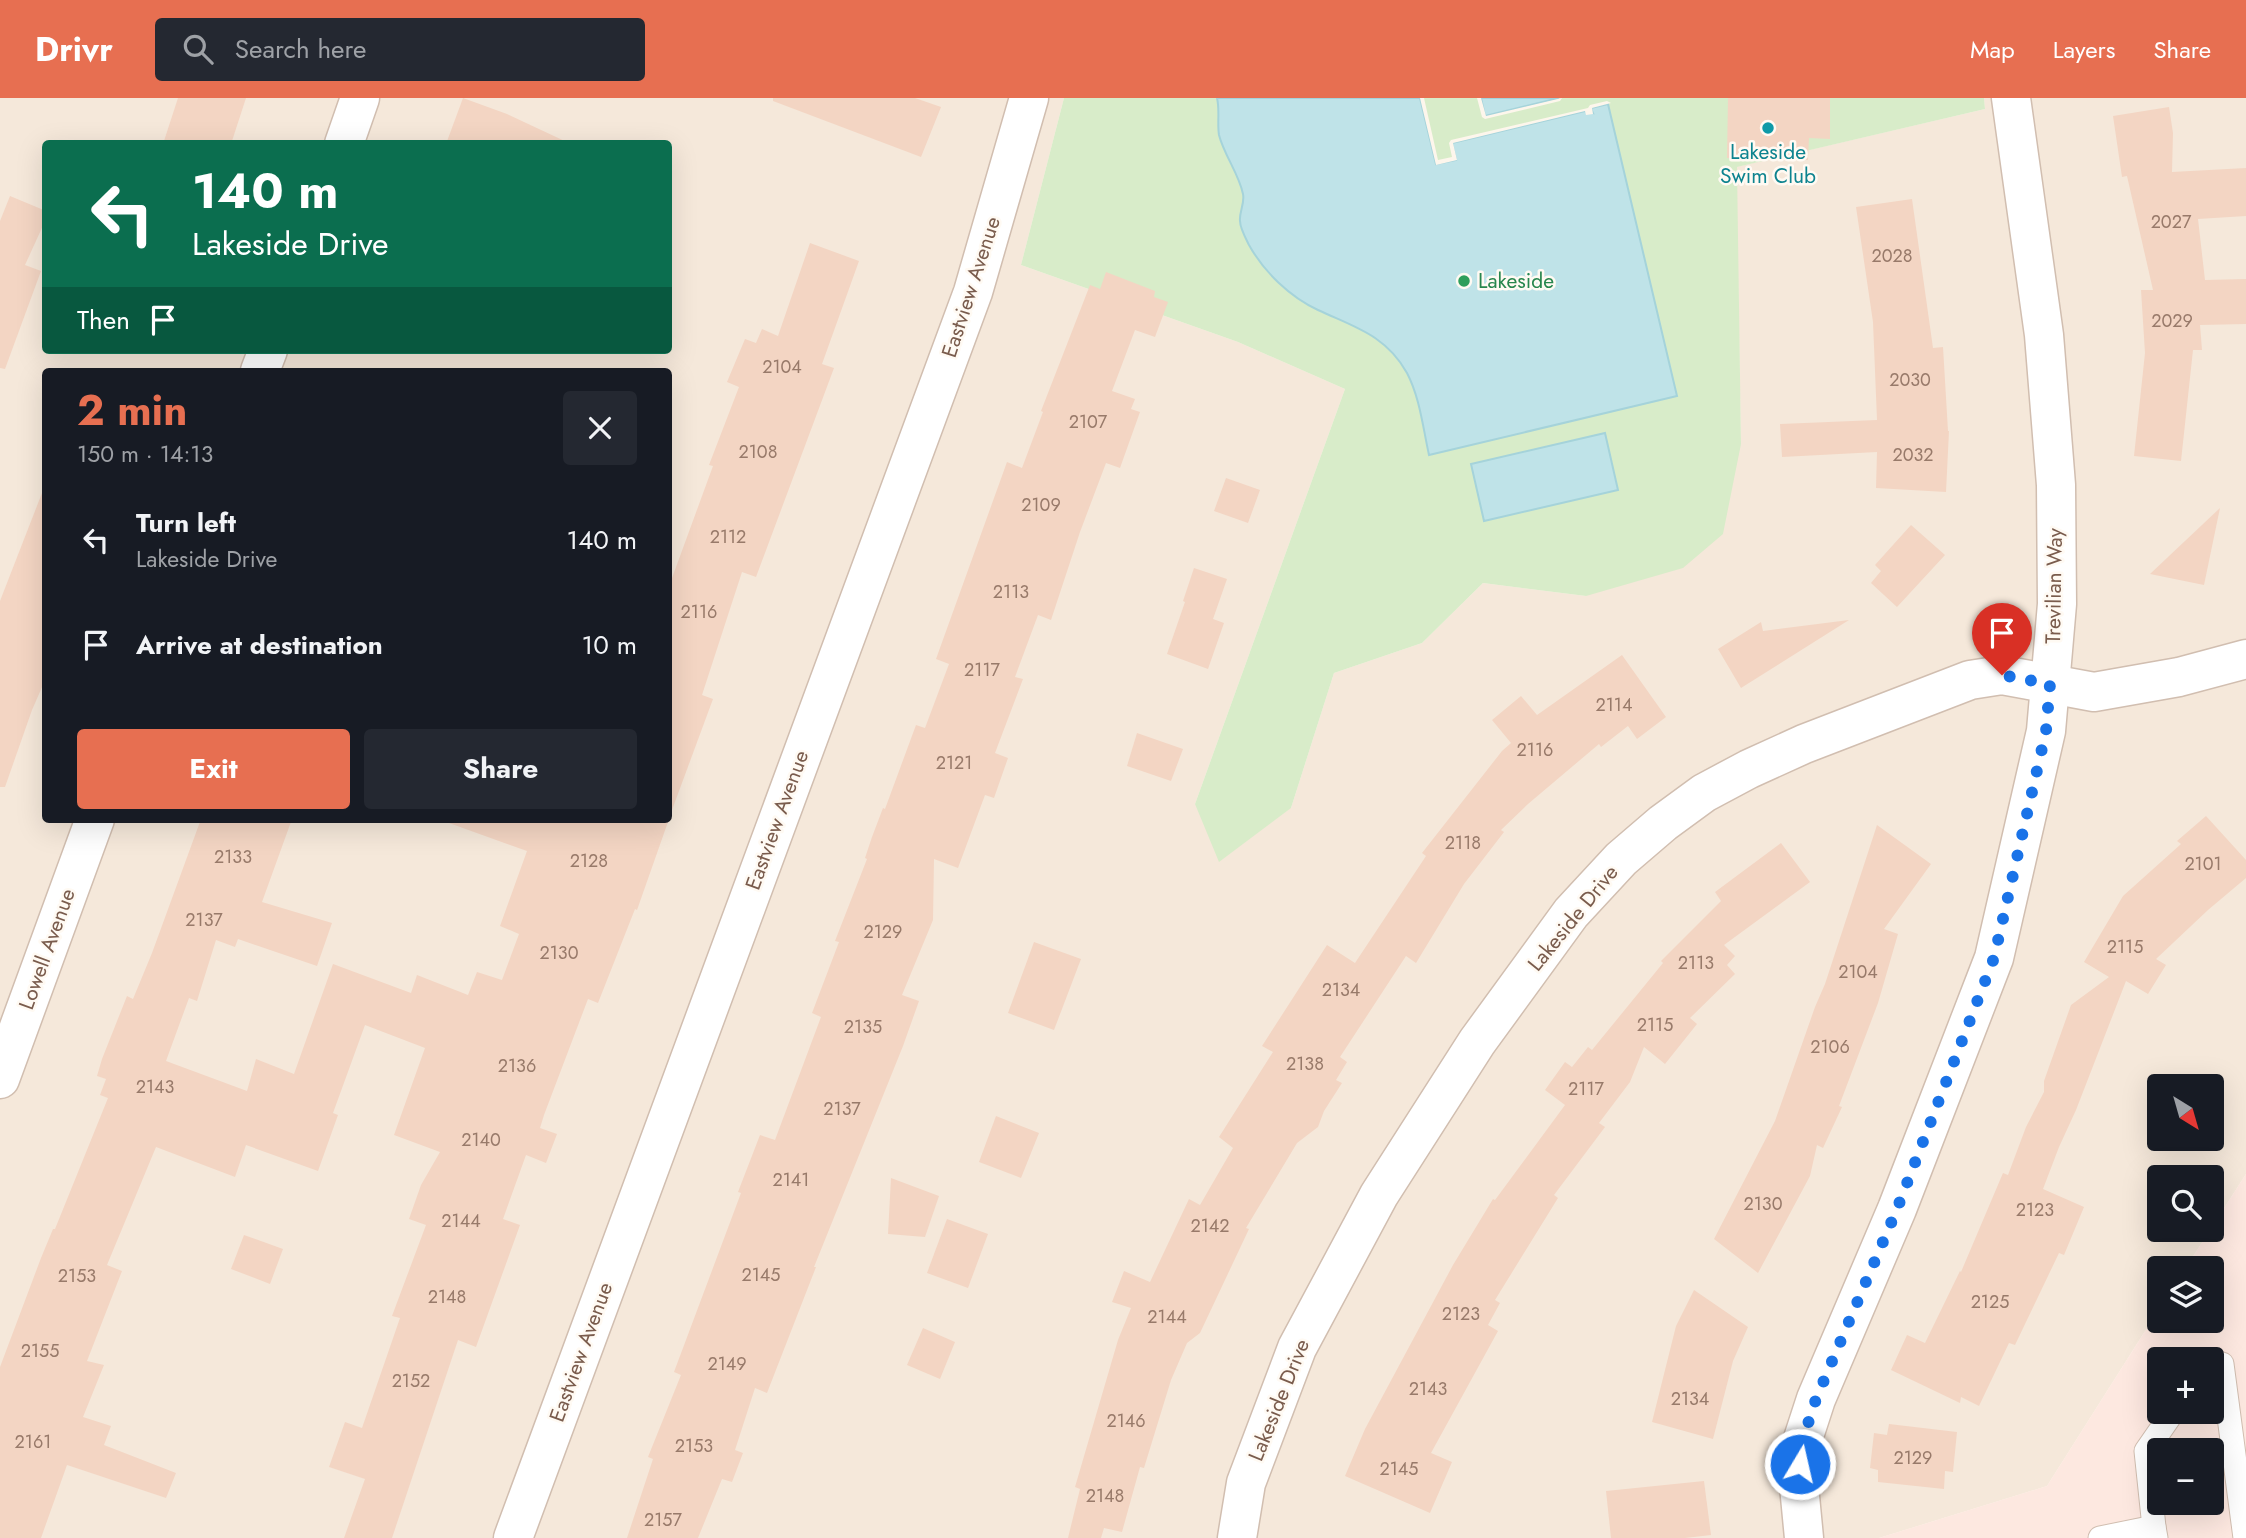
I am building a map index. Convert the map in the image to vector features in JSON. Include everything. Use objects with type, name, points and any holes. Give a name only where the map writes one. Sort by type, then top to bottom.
[{"type":"street","points":[[345,140],[360,98]]},
{"type":"street","name":"Eastview Avenue","points":[[513,1538],[973,292],[1029,98]]},
{"type":"street","name":"Trevilian Way","points":[[1804,1538],[1799,1486],[1802,1442],[1816,1399],[1897,1209],[1994,958],[2046,731],[2057,604],[2056,485],[2044,335],[2011,98]]},
{"type":"street","name":"Lakeside Drive","points":[[1237,1538],[1247,1483],[1297,1348],[1379,1195],[1477,1042],[1571,913],[1621,859],[1662,823],[1704,793],[1749,769],[1804,744],[1970,681],[2002,675],[2094,692],[2179,677],[2246,659]]},
{"type":"street","name":"Lowell Avenue","points":[[4,1057],[93,823]]},
{"type":"lane","points":[[2224,1379],[2245,1538]]},
{"type":"lane","points":[[2100,1538],[2155,1532],[2147,1451],[2165,1424]]},
{"type":"shaded area","points":[[0,98],[1064,98],[1021,265],[1238,342],[1345,389],[1195,804],[1291,808],[1334,673],[1422,643],[1483,583],[1586,596],[1741,444],[1736,167],[1985,109],[1984,98],[2246,98],[2246,1174],[2224,1208],[2224,1165],[2147,1165],[2147,1242],[2202,1242],[2193,1256],[2147,1256],[2147,1328],[2047,1486],[1879,1538],[0,1538]]},
{"type":"shaded area","points":[[2246,1174],[2246,1538],[1879,1538],[2047,1486],[2147,1328],[2147,1333],[2224,1333],[2224,1256],[2193,1256],[2202,1242],[2224,1242],[2224,1208]]},
{"type":"green space","points":[[1064,98],[1984,98],[1985,109],[1737,167],[1741,444],[1723,534],[1683,568],[1586,596],[1483,583],[1422,643],[1334,673],[1291,808],[1219,862],[1195,804],[1345,389],[1238,342],[1021,265]]},
{"type":"water","name":"Lakeside","points":[[1217,98],[1420,98],[1436,164],[1456,160],[1452,143],[1585,111],[1593,113],[1591,108],[1608,104],[1677,396],[1429,455],[1415,393],[1399,360],[1368,334],[1308,305],[1288,291],[1262,265],[1249,245],[1240,224],[1243,197],[1241,187],[1219,135]]},
{"type":"water","points":[[1481,98],[1559,98],[1485,116]]},
{"type":"water","points":[[1605,433],[1618,490],[1484,521],[1471,464]]},
{"type":"pier","points":[[1420,98],[1424,98],[1438,160],[1452,157],[1449,143],[1451,140],[1588,108],[1590,105],[1607,101],[1611,103],[1592,108],[1593,114],[1586,115],[1585,111],[1453,143],[1457,160],[1436,165]]},
{"type":"pier","points":[[1477,98],[1481,98],[1486,116],[1562,98],[1560,101],[1485,119]]},
{"type":"building","points":[[178,98],[246,98],[232,140],[164,140]]},
{"type":"building","points":[[463,98],[507,114],[562,140],[447,140]]},
{"type":"building","points":[[773,98],[915,98],[941,107],[921,157],[773,101]]},
{"type":"building","name":"Lakeside Swim Club","points":[[1728,98],[1830,98],[1830,139],[1809,138],[1808,160],[1727,158]]},
{"type":"building","points":[[2169,107],[2173,133],[2172,172],[2246,168],[2246,216],[2198,219],[2205,280],[2246,279],[2246,324],[2200,325],[2202,350],[2193,350],[2181,461],[2134,456],[2145,353],[2141,290],[2153,290],[2127,176],[2122,177],[2113,116]]},
{"type":"building","points":[[10,196],[42,209],[42,228],[25,265],[41,271],[5,369],[0,368],[0,221]]},
{"type":"building","points":[[1912,199],[1933,348],[1943,347],[1949,431],[1946,492],[1876,488],[1877,452],[1782,457],[1780,424],[1877,420],[1873,322],[1856,207]]},
{"type":"building","points":[[810,243],[859,261],[822,364],[834,368],[756,577],[742,572],[702,695],[713,699],[672,810],[672,578],[713,466],[709,465],[739,387],[727,382],[745,339],[756,343],[762,329],[778,336]]},
{"type":"building","points":[[1106,272],[1155,291],[1154,297],[1168,302],[1155,337],[1135,330],[1112,391],[1135,399],[1131,409],[1140,412],[1120,468],[1106,463],[1051,620],[1038,615],[1015,677],[1023,679],[995,753],[1008,758],[994,798],[985,795],[958,868],[934,859],[933,920],[902,995],[919,1001],[903,1046],[814,1267],[767,1393],[755,1388],[735,1450],[743,1453],[732,1482],[722,1479],[698,1538],[627,1538],[653,1459],[648,1457],[681,1375],[674,1372],[741,1193],[738,1192],[760,1135],[775,1140],[821,1017],[812,1013],[839,942],[835,941],[867,859],[865,858],[872,837],[916,725],[925,728],[949,664],[936,659],[1007,462],[1022,468],[1090,285],[1100,289]]},
{"type":"building","points":[[1226,478],[1260,490],[1248,523],[1214,511]]},
{"type":"building","points":[[42,493],[42,687],[5,787],[0,787],[0,601]]},
{"type":"building","points":[[2220,508],[2204,585],[2150,574]]},
{"type":"building","points":[[1911,525],[1945,555],[1897,607],[1871,583],[1881,571],[1875,565]]},
{"type":"building","points":[[1194,568],[1227,579],[1213,619],[1224,623],[1208,669],[1167,654]]},
{"type":"building","points":[[1849,620],[1741,688],[1718,649],[1761,622],[1763,631]]},
{"type":"building","points":[[1622,655],[1666,717],[1637,739],[1628,726],[1601,747],[1599,744],[1528,804],[1501,830],[1504,832],[1464,884],[1416,963],[1406,956],[1340,1057],[1347,1062],[1336,1080],[1342,1083],[1324,1111],[1318,1127],[1297,1143],[1246,1228],[1249,1229],[1200,1333],[1187,1343],[1171,1380],[1144,1468],[1140,1467],[1122,1532],[1104,1528],[1101,1538],[1068,1538],[1080,1489],[1075,1487],[1118,1340],[1131,1308],[1112,1302],[1124,1271],[1150,1282],[1189,1199],[1200,1205],[1233,1148],[1219,1137],[1273,1052],[1262,1046],[1327,945],[1355,963],[1426,856],[1422,853],[1511,743],[1492,720],[1521,696],[1537,715]]},
{"type":"building","points":[[1137,733],[1183,749],[1171,781],[1127,766]]},
{"type":"building","points":[[2206,816],[2246,860],[2246,878],[2156,959],[2166,965],[2148,994],[2126,981],[2043,1189],[2084,1207],[2064,1255],[2059,1253],[2015,1345],[2009,1343],[1979,1406],[1961,1397],[1960,1403],[1891,1370],[1907,1335],[1925,1343],[1961,1272],[2003,1173],[2008,1175],[2026,1127],[2044,1092],[2044,1081],[2071,1005],[2109,977],[2084,962],[2123,896],[2181,844],[2177,841]]},
{"type":"building","points":[[200,823],[291,823],[262,902],[332,923],[317,966],[238,939],[235,947],[216,940],[197,1001],[189,998],[166,1061],[247,1091],[256,1059],[294,1074],[333,964],[411,993],[417,975],[468,995],[477,972],[502,980],[519,934],[500,926],[527,851],[449,823],[668,823],[637,910],[635,909],[598,1003],[588,999],[544,1115],[540,1128],[557,1134],[546,1163],[526,1155],[503,1219],[520,1225],[476,1347],[458,1340],[392,1538],[344,1538],[365,1479],[329,1467],[345,1422],[362,1428],[400,1318],[392,1316],[426,1225],[409,1219],[421,1185],[440,1152],[394,1135],[425,1048],[365,1025],[333,1113],[338,1115],[318,1171],[246,1145],[235,1177],[156,1147],[107,1265],[122,1271],[87,1361],[104,1365],[83,1417],[111,1426],[104,1445],[176,1473],[166,1498],[67,1465],[41,1538],[0,1538],[0,1367],[41,1258],[108,1098],[100,1095],[106,1079],[97,1076],[102,1059],[127,996],[133,999]]},
{"type":"building","points":[[1877,825],[1931,864],[1884,929],[1898,934],[1878,1003],[1839,1106],[1842,1107],[1823,1148],[1817,1145],[1810,1176],[1758,1273],[1714,1239],[1775,1121],[1825,984]]},
{"type":"building","points":[[1781,843],[1810,882],[1724,945],[1735,956],[1727,965],[1735,974],[1690,1018],[1697,1024],[1665,1064],[1644,1047],[1630,1082],[1599,1123],[1605,1127],[1554,1195],[1558,1198],[1495,1300],[1500,1303],[1488,1325],[1498,1331],[1431,1453],[1452,1462],[1430,1513],[1345,1476],[1365,1429],[1453,1265],[1493,1199],[1495,1200],[1565,1105],[1545,1090],[1565,1062],[1572,1067],[1588,1047],[1592,1050],[1663,963],[1661,961],[1721,901],[1715,892]]},
{"type":"building","points":[[1034,942],[1081,959],[1054,1030],[1008,1013]]},
{"type":"building","points":[[996,1116],[1039,1133],[1021,1178],[979,1162]]},
{"type":"building","points":[[891,1178],[939,1196],[925,1237],[888,1234]]},
{"type":"building","points":[[947,1219],[988,1234],[968,1288],[927,1273]]},
{"type":"building","points":[[244,1235],[283,1249],[270,1284],[231,1269]]},
{"type":"building","points":[[1694,1290],[1748,1327],[1733,1361],[1713,1439],[1652,1422],[1676,1326]]},
{"type":"building","points":[[923,1328],[955,1342],[940,1379],[907,1365]]},
{"type":"building","points":[[1889,1424],[1957,1432],[1953,1472],[1945,1471],[1944,1489],[1878,1482],[1878,1470],[1870,1468],[1874,1433],[1887,1435]]},
{"type":"building","points":[[1704,1481],[1711,1535],[1685,1538],[1611,1538],[1606,1491]]},
{"type":"place","name":"Lakeside Swim Club","points":[[1768,128]]},
{"type":"place","name":"Lakeside","points":[[1464,281]]},
{"type":"route","points":[[1800,1464],[1802,1442],[1816,1399],[1897,1209],[1994,958],[2046,731],[2050,684],[2002,675]]}]
